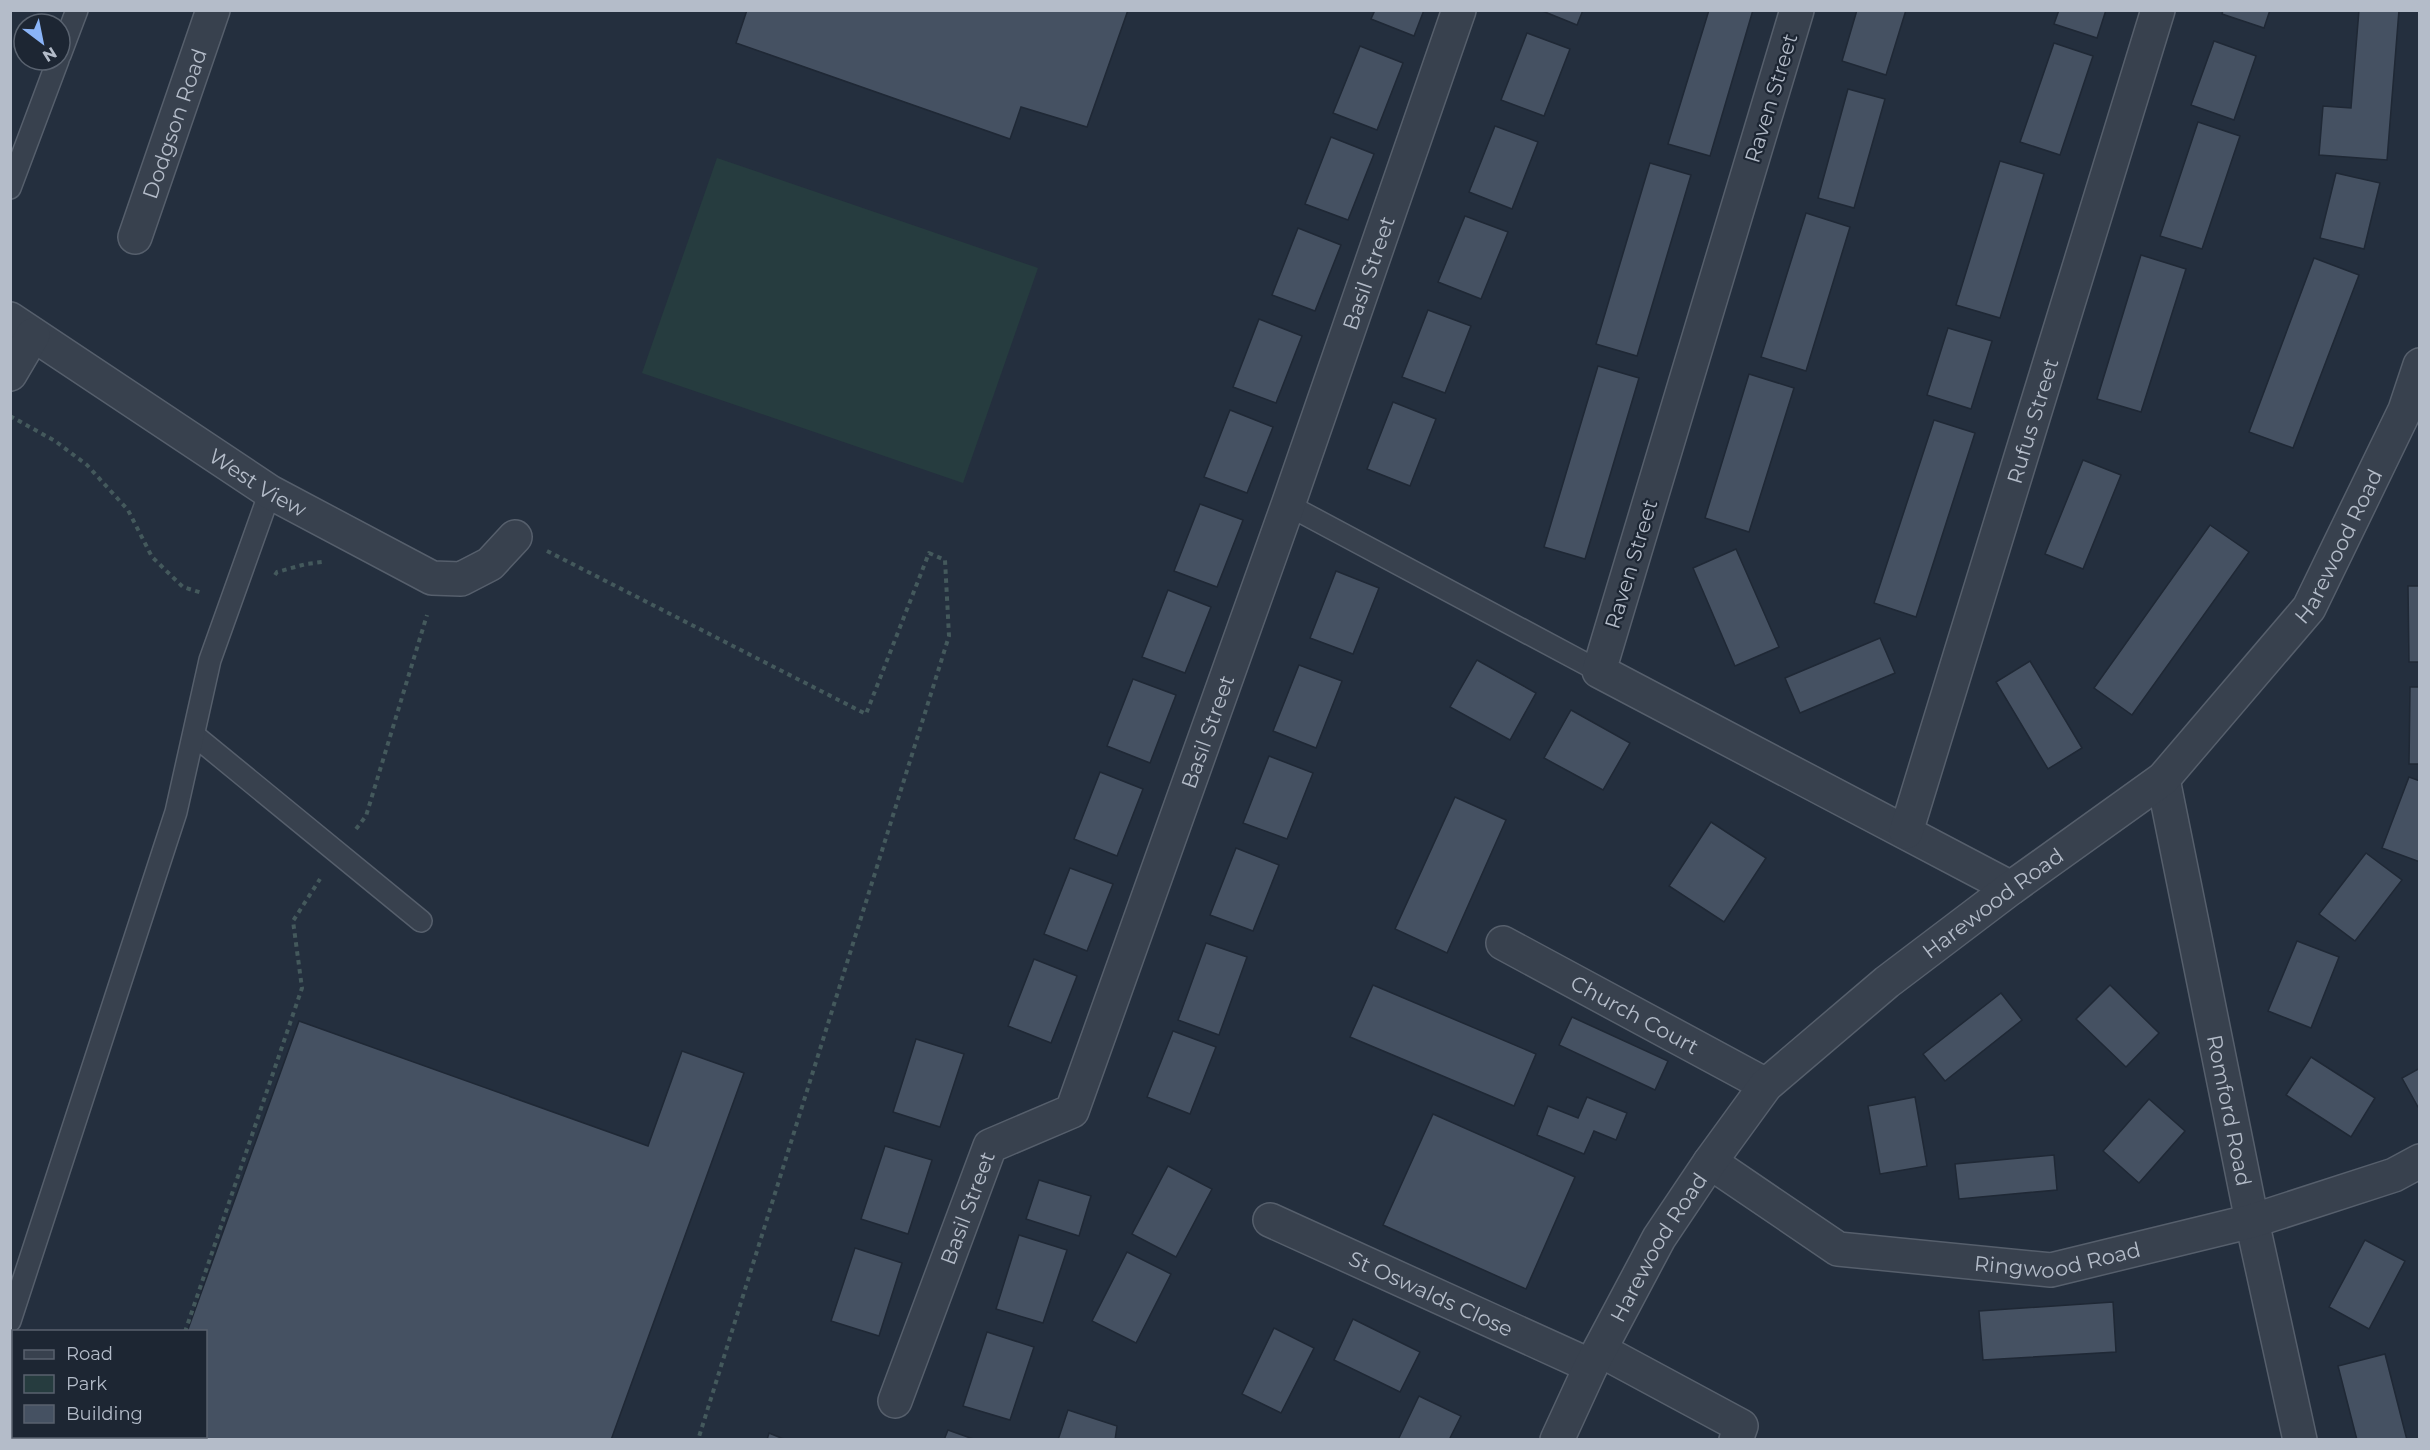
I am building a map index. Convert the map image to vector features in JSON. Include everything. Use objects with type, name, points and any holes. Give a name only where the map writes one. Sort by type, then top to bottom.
[{"type":"street","name":"Dodgson Road","points":[[135,237],[213,10]]},
{"type":"street","name":"Basil Street","points":[[895,1401],[990,1146],[1072,1111],[1288,505],[1459,10]]},
{"type":"street","name":"Raven Street","points":[[1599,671],[1797,10]]},
{"type":"street","name":"Rufus Street","points":[[1906,832],[2158,10]]},
{"type":"street","points":[[10,374],[22,327]]},
{"type":"street","name":"West View","points":[[22,327],[270,492],[432,578],[461,579],[490,564],[515,537]]},
{"type":"street","name":"Harewood Road","points":[[1557,1440],[1595,1358],[1659,1238],[1766,1085],[1887,982],[2011,888],[2163,779],[2309,608],[2404,410],[2420,365]]},
{"type":"street","points":[[1599,671],[2011,888]]},
{"type":"street","name":"Romford Road","points":[[2163,779],[2252,1221],[2300,1440]]},
{"type":"street","name":"Church Court","points":[[1503,943],[1766,1085]]},
{"type":"street","name":"Ringwood Road","points":[[1710,1162],[1838,1249],[2051,1270],[2252,1221],[2394,1175],[2420,1161]]},
{"type":"street","name":"St Oswalds Close","points":[[1270,1220],[1595,1358],[1741,1426],[1736,1440]]},
{"type":"lane","points":[[10,188],[54,72]]},
{"type":"lane","points":[[10,1321],[176,812],[210,660],[270,492]]},
{"type":"lane","points":[[1288,505],[1599,671]]},
{"type":"lane","points":[[194,735],[421,921]]},
{"type":"path","points":[[515,537],[540,547],[866,714],[928,553],[945,560],[949,636],[698,1440]]},
{"type":"path","points":[[186,1330],[302,988],[292,921],[338,851],[366,816],[430,606]]},
{"type":"green space","points":[[717,158],[1038,268],[963,483],[642,373]]},
{"type":"building","points":[[747,10],[1128,10],[1087,127],[1021,107],[1010,139],[736,43]]},
{"type":"building","points":[[1375,10],[1424,10],[1414,36],[1371,19]]},
{"type":"building","points":[[1540,10],[1583,10],[1577,25]]},
{"type":"building","points":[[1709,10],[1753,10],[1710,156],[1668,144]]},
{"type":"building","points":[[1857,10],[1906,10],[1886,75],[1842,61]]},
{"type":"building","points":[[2059,10],[2106,10],[2097,38],[2054,24]]},
{"type":"building","points":[[2223,10],[2270,10],[2264,28],[2222,14]]},
{"type":"building","points":[[2359,10],[2399,10],[2387,160],[2319,155],[2323,106],[2351,108]]},
{"type":"building","points":[[1527,33],[1570,49],[1544,116],[1501,100]]},
{"type":"building","points":[[2214,41],[2256,56],[2234,120],[2191,105]]},
{"type":"building","points":[[2054,43],[2093,56],[2060,155],[2020,142]]},
{"type":"building","points":[[1360,46],[1403,63],[1377,130],[1333,113]]},
{"type":"building","points":[[1848,89],[1885,99],[1854,208],[1818,198]]},
{"type":"building","points":[[2198,122],[2240,136],[2202,249],[2160,236]]},
{"type":"building","points":[[1495,126],[1538,142],[1512,209],[1469,192]]},
{"type":"building","points":[[1331,137],[1374,154],[1348,220],[1305,204]]},
{"type":"building","points":[[2000,161],[2044,174],[2000,318],[1956,305]]},
{"type":"building","points":[[1650,163],[1691,175],[1637,356],[1596,344]]},
{"type":"building","points":[[2336,173],[2380,183],[2364,249],[2320,238]]},
{"type":"building","points":[[1806,213],[1850,227],[1806,371],[1761,357]]},
{"type":"building","points":[[1465,216],[1508,232],[1481,299],[1438,282]]},
{"type":"building","points":[[1298,228],[1341,245],[1315,311],[1272,295]]},
{"type":"building","points":[[2141,255],[2186,269],[2141,412],[2097,399]]},
{"type":"building","points":[[2314,258],[2359,275],[2293,448],[2249,432]]},
{"type":"building","points":[[1428,310],[1471,326],[1445,393],[1402,377]]},
{"type":"building","points":[[1259,319],[1302,336],[1276,403],[1233,387]]},
{"type":"building","points":[[1948,328],[1992,341],[1971,409],[1927,395]]},
{"type":"building","points":[[1598,366],[1639,378],[1585,559],[1544,547]]},
{"type":"building","points":[[1749,374],[1794,388],[1749,532],[1705,518]]},
{"type":"building","points":[[1393,402],[1436,419],[1410,486],[1367,469]]},
{"type":"building","points":[[1230,410],[1273,427],[1247,493],[1204,477]]},
{"type":"building","points":[[1934,420],[1975,433],[1916,617],[1874,603]]},
{"type":"building","points":[[2083,460],[2121,475],[2083,569],[2045,554]]},
{"type":"building","points":[[1200,504],[1243,520],[1217,587],[1174,571]]},
{"type":"building","points":[[2210,525],[2249,552],[2132,715],[2094,688]]},
{"type":"building","points":[[1736,549],[1779,647],[1735,666],[1693,568]]},
{"type":"building","points":[[1336,571],[1379,588],[1353,654],[1310,638]]},
{"type":"building","points":[[2408,586],[2420,586],[2420,662],[2409,662]]},
{"type":"building","points":[[1168,590],[1211,607],[1185,673],[1142,657]]},
{"type":"building","points":[[1880,638],[1895,673],[1800,713],[1785,678]]},
{"type":"building","points":[[1477,660],[1536,693],[1510,740],[1450,707]]},
{"type":"building","points":[[2030,661],[2082,748],[2048,769],[1996,682]]},
{"type":"building","points":[[1299,665],[1342,681],[1316,748],[1273,731]]},
{"type":"building","points":[[1133,679],[1176,695],[1150,763],[1107,746]]},
{"type":"building","points":[[2410,687],[2420,687],[2420,764],[2409,764]]},
{"type":"building","points":[[1571,710],[1630,743],[1603,790],[1544,758]]},
{"type":"building","points":[[1269,756],[1313,773],[1287,839],[1243,823]]},
{"type":"building","points":[[1100,772],[1143,789],[1117,856],[1074,839]]},
{"type":"building","points":[[2409,777],[2420,781],[2420,862],[2382,848]]},
{"type":"building","points":[[1455,797],[1506,820],[1447,953],[1395,929]]},
{"type":"building","points":[[1711,822],[1766,858],[1724,922],[1669,886]]},
{"type":"building","points":[[1236,848],[1279,865],[1253,931],[1210,915]]},
{"type":"building","points":[[2366,853],[2402,880],[2355,941],[2319,914]]},
{"type":"building","points":[[1070,868],[1113,884],[1087,951],[1044,934]]},
{"type":"building","points":[[2297,941],[2339,957],[2311,1028],[2268,1011]]},
{"type":"building","points":[[1206,943],[1247,957],[1219,1035],[1178,1020]]},
{"type":"building","points":[[1034,959],[1077,976],[1051,1043],[1008,1026]]},
{"type":"building","points":[[1373,985],[1536,1054],[1514,1106],[1350,1037]]},
{"type":"building","points":[[2110,985],[2159,1033],[2126,1067],[2076,1019]]},
{"type":"building","points":[[2001,993],[2022,1020],[1945,1081],[1923,1054]]},
{"type":"building","points":[[1572,1017],[1668,1061],[1655,1090],[1559,1045]]},
{"type":"building","points":[[299,1021],[648,1146],[682,1051],[744,1073],[611,1440],[123,1440],[124,1438],[207,1438],[207,1330],[188,1330]]},
{"type":"building","points":[[1173,1031],[1216,1047],[1190,1114],[1147,1097]]},
{"type":"building","points":[[916,1039],[964,1054],[940,1127],[893,1112]]},
{"type":"building","points":[[2311,1057],[2375,1098],[2351,1137],[2286,1095]]},
{"type":"building","points":[[2420,1068],[2420,1107],[2418,1107],[2402,1078]]},
{"type":"building","points":[[1587,1097],[1627,1113],[1616,1140],[1594,1131],[1584,1154],[1537,1135],[1548,1106],[1578,1118]]},
{"type":"building","points":[[1915,1097],[1927,1166],[1880,1174],[1868,1106]]},
{"type":"building","points":[[2149,1099],[2185,1131],[2139,1183],[2103,1151]]},
{"type":"building","points":[[1433,1114],[1575,1177],[1526,1289],[1383,1225]]},
{"type":"building","points":[[885,1146],[932,1160],[908,1234],[861,1219]]},
{"type":"building","points":[[2054,1155],[2057,1190],[1959,1199],[1955,1164]]},
{"type":"building","points":[[1168,1166],[1212,1189],[1176,1257],[1132,1234]]},
{"type":"building","points":[[1039,1180],[1091,1196],[1079,1236],[1026,1219]]},
{"type":"building","points":[[1019,1235],[1067,1250],[1043,1323],[996,1309]]},
{"type":"building","points":[[2365,1240],[2405,1261],[2369,1329],[2329,1307]]},
{"type":"building","points":[[855,1248],[902,1263],[879,1336],[831,1321]]},
{"type":"building","points":[[1127,1252],[1171,1274],[1136,1343],[1092,1321]]},
{"type":"building","points":[[2113,1302],[2116,1352],[1983,1360],[1979,1311]]},
{"type":"building","points":[[1353,1319],[1420,1352],[1400,1392],[1334,1360]]},
{"type":"building","points":[[1274,1328],[1314,1348],[1281,1413],[1242,1394]]},
{"type":"building","points":[[987,1332],[1034,1347],[1010,1420],[963,1406]]},
{"type":"building","points":[[2385,1354],[2407,1440],[2357,1440],[2338,1366]]},
{"type":"building","points":[[1419,1396],[1461,1416],[1449,1440],[1398,1440]]},
{"type":"building","points":[[1068,1410],[1117,1426],[1115,1440],[1058,1440]]},
{"type":"building","points":[[948,1430],[976,1440],[944,1440]]},
{"type":"building","points":[[769,1433],[786,1440],[767,1440]]}]
